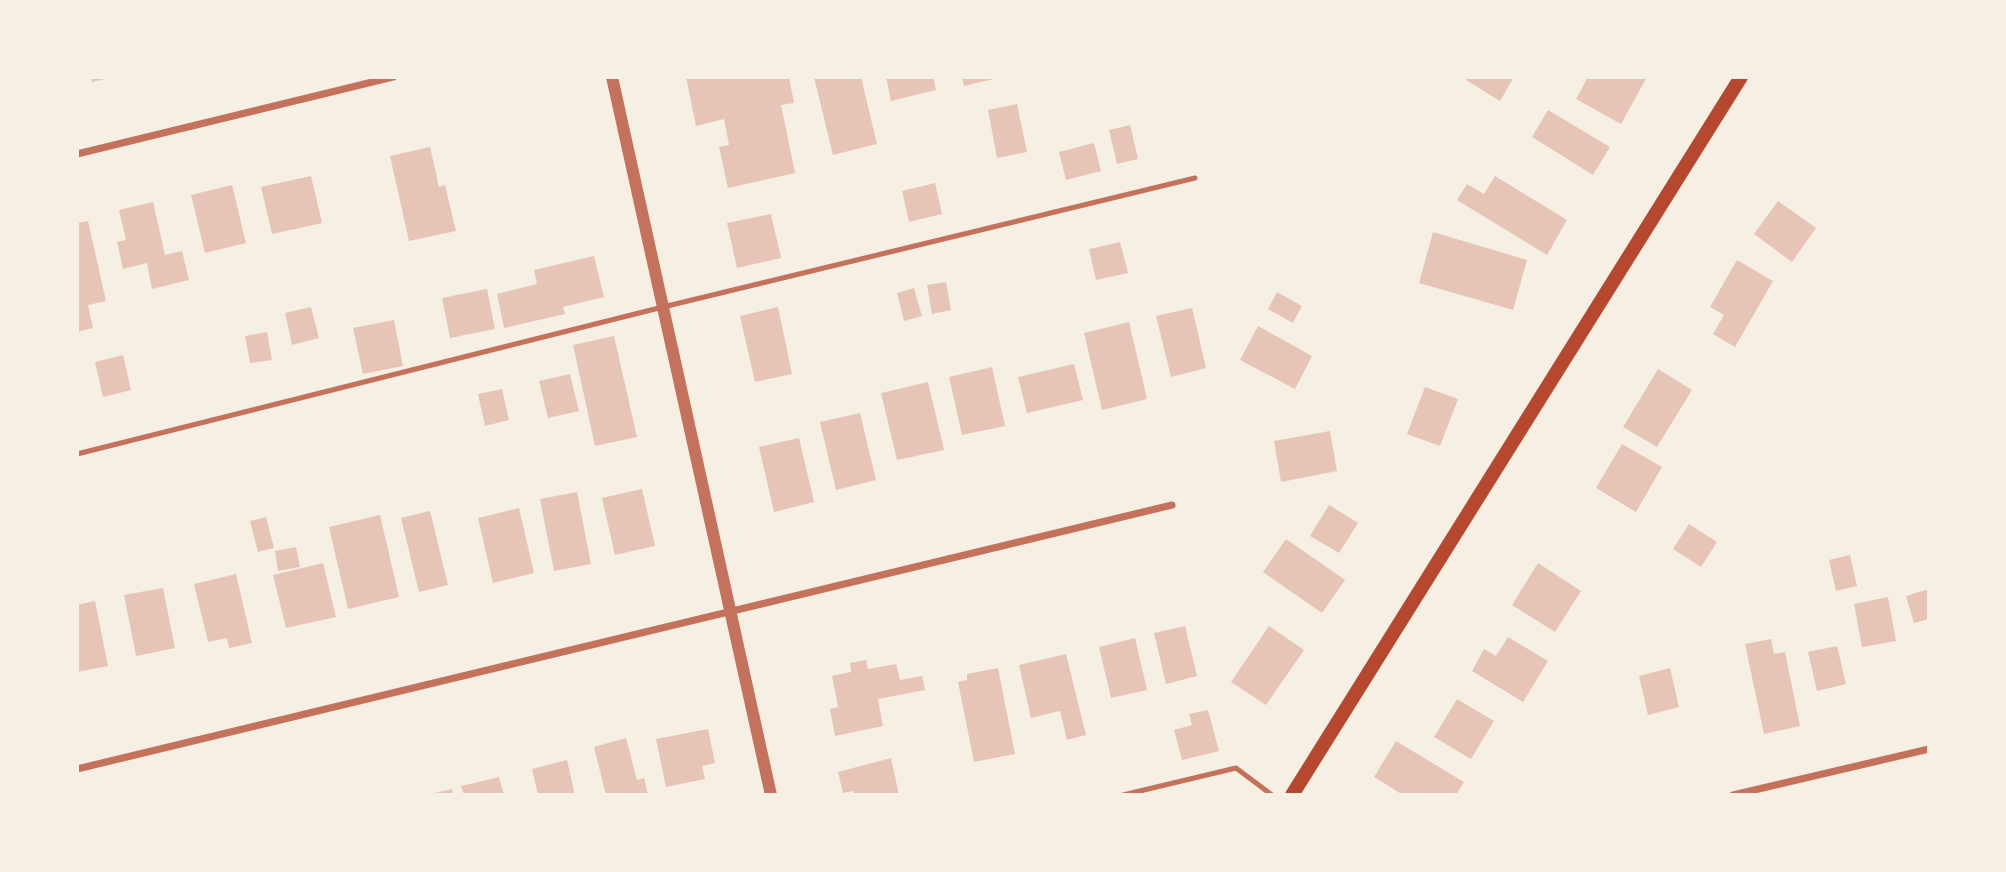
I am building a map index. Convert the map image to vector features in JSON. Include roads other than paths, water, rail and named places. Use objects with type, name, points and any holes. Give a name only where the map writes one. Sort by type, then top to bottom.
[{"type":"main road","points":[[1292,795],[1741,77]]},
{"type":"street","points":[[77,154],[390,77]]},
{"type":"street","points":[[612,77],[771,795]]},
{"type":"street","points":[[77,769],[1172,505]]},
{"type":"street","points":[[1733,795],[1929,749]]},
{"type":"lane","points":[[77,454],[663,307],[1195,178]]},
{"type":"lane","points":[[1123,795],[1236,768],[1272,795]]}]
